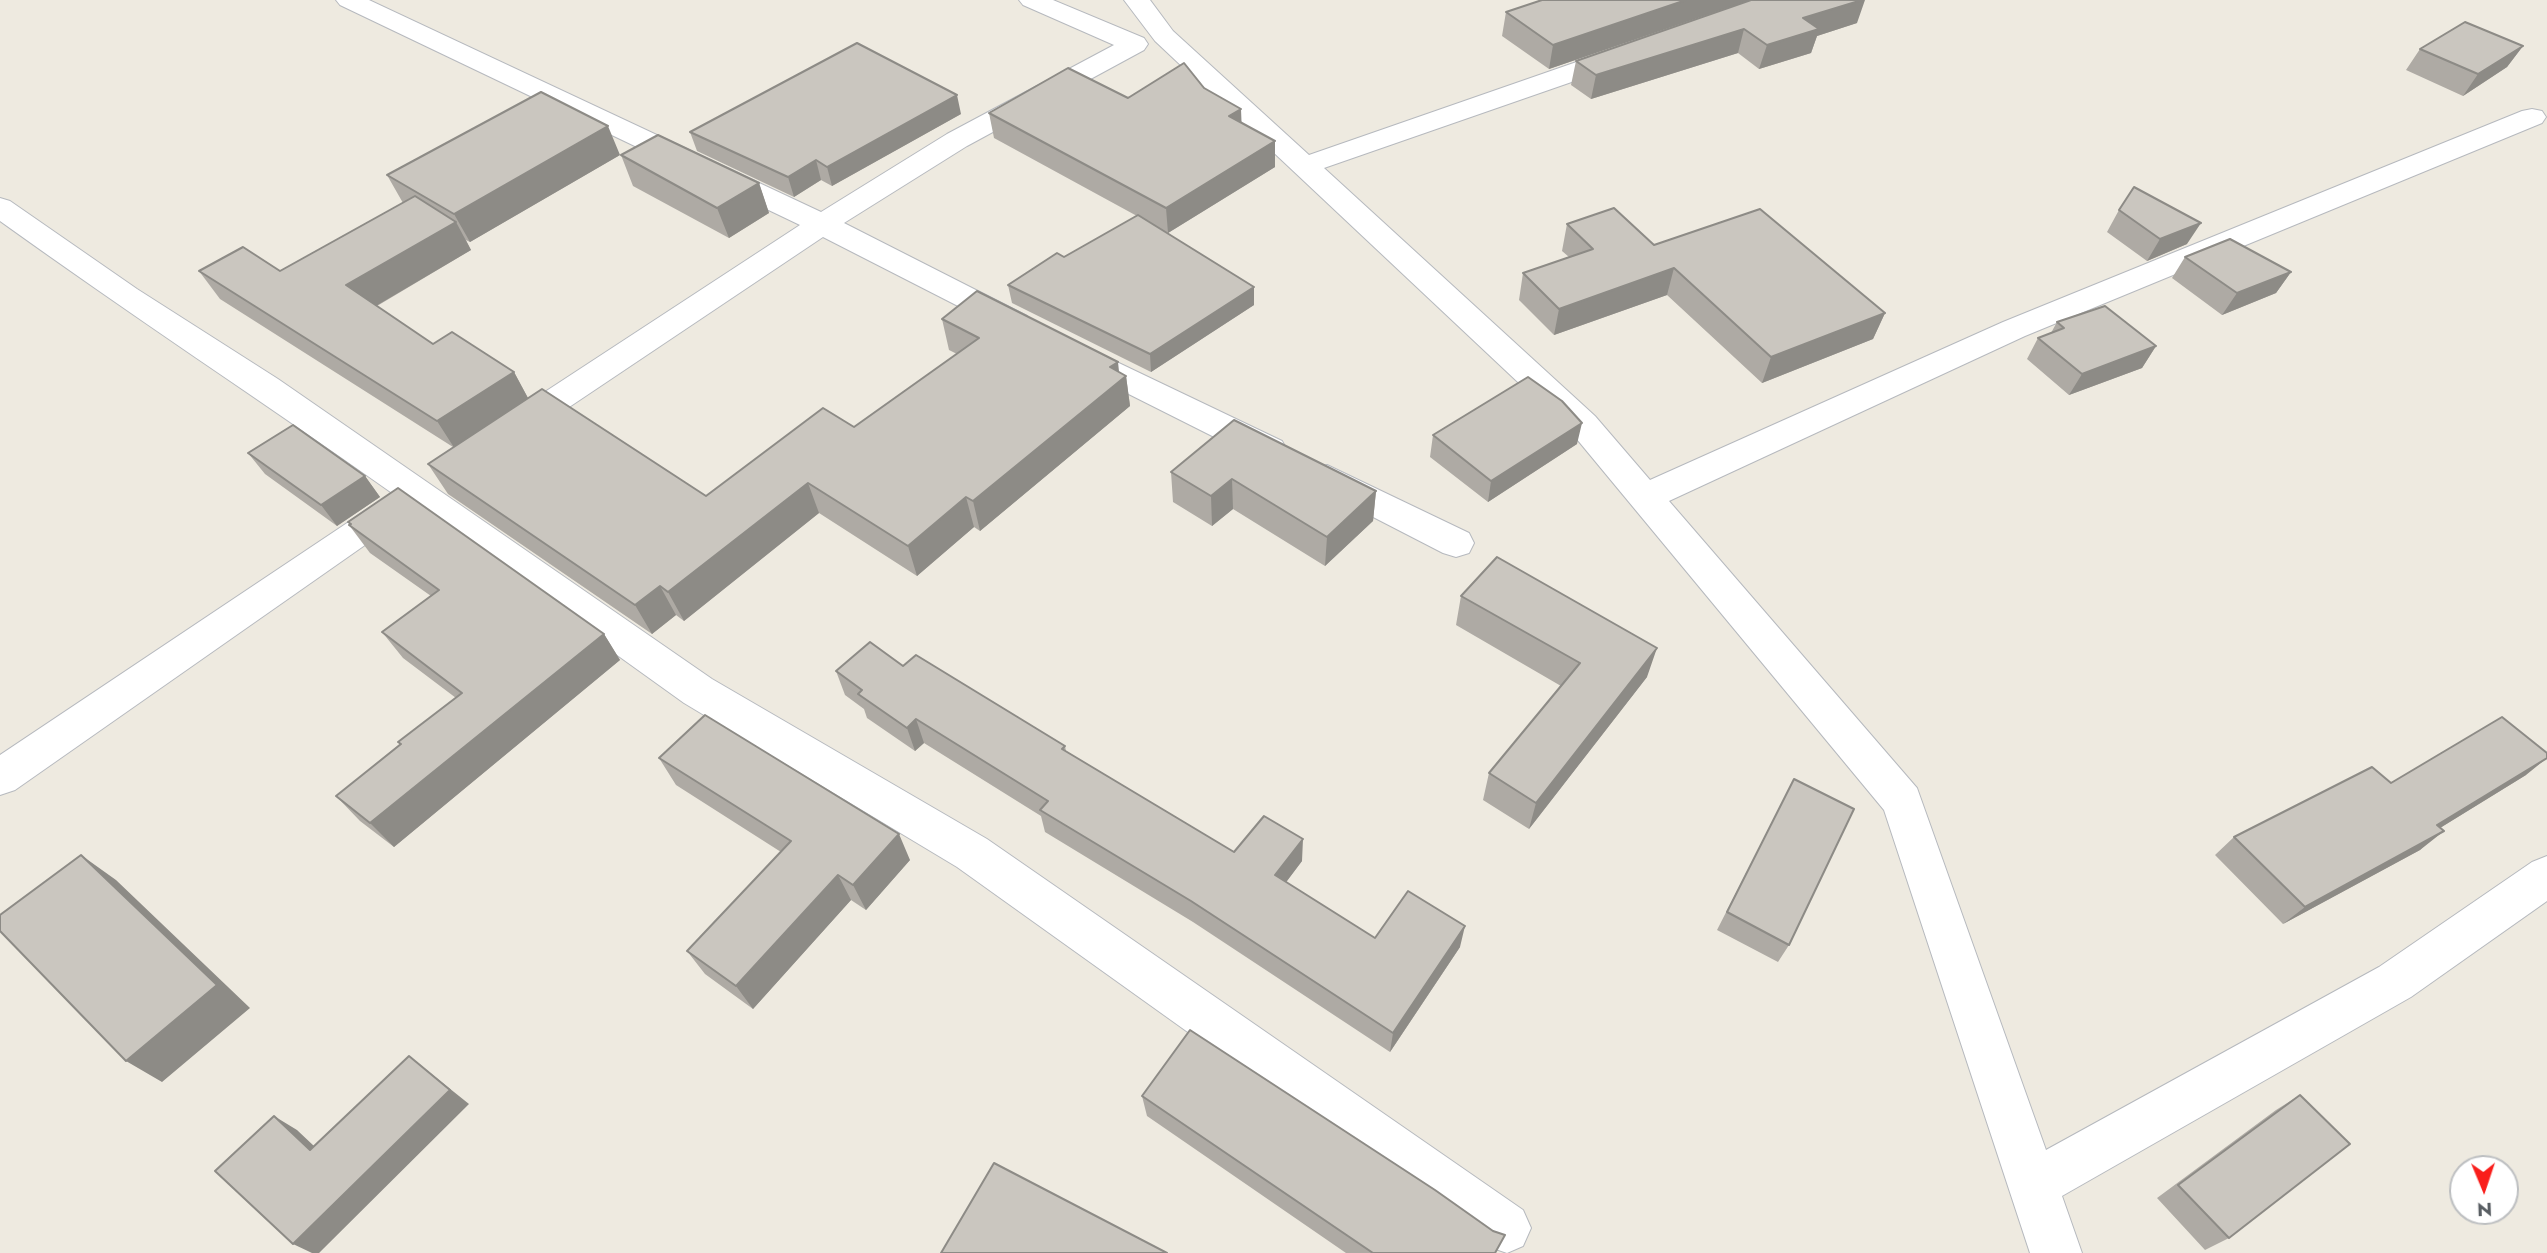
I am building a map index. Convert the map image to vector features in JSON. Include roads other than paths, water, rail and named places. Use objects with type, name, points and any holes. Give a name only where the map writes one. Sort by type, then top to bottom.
[{"type":"street","points":[[349,0],[822,224],[1456,542]]},
{"type":"street","points":[[1031,0],[1149,40],[1304,166],[1583,424],[1902,801],[2056,1253]]},
{"type":"street","points":[[1137,0],[1149,40]]},
{"type":"street","points":[[487,446],[822,224],[957,140],[1149,40]]},
{"type":"street","points":[[1304,166],[1641,49]]},
{"type":"street","points":[[1645,497],[2014,329],[2532,117]]},
{"type":"street","points":[[0,208],[429,485],[698,691],[972,853],[1505,1228]]},
{"type":"street","points":[[0,777],[429,485]]},
{"type":"street","points":[[2033,1185],[2395,982],[2547,876]]}]
